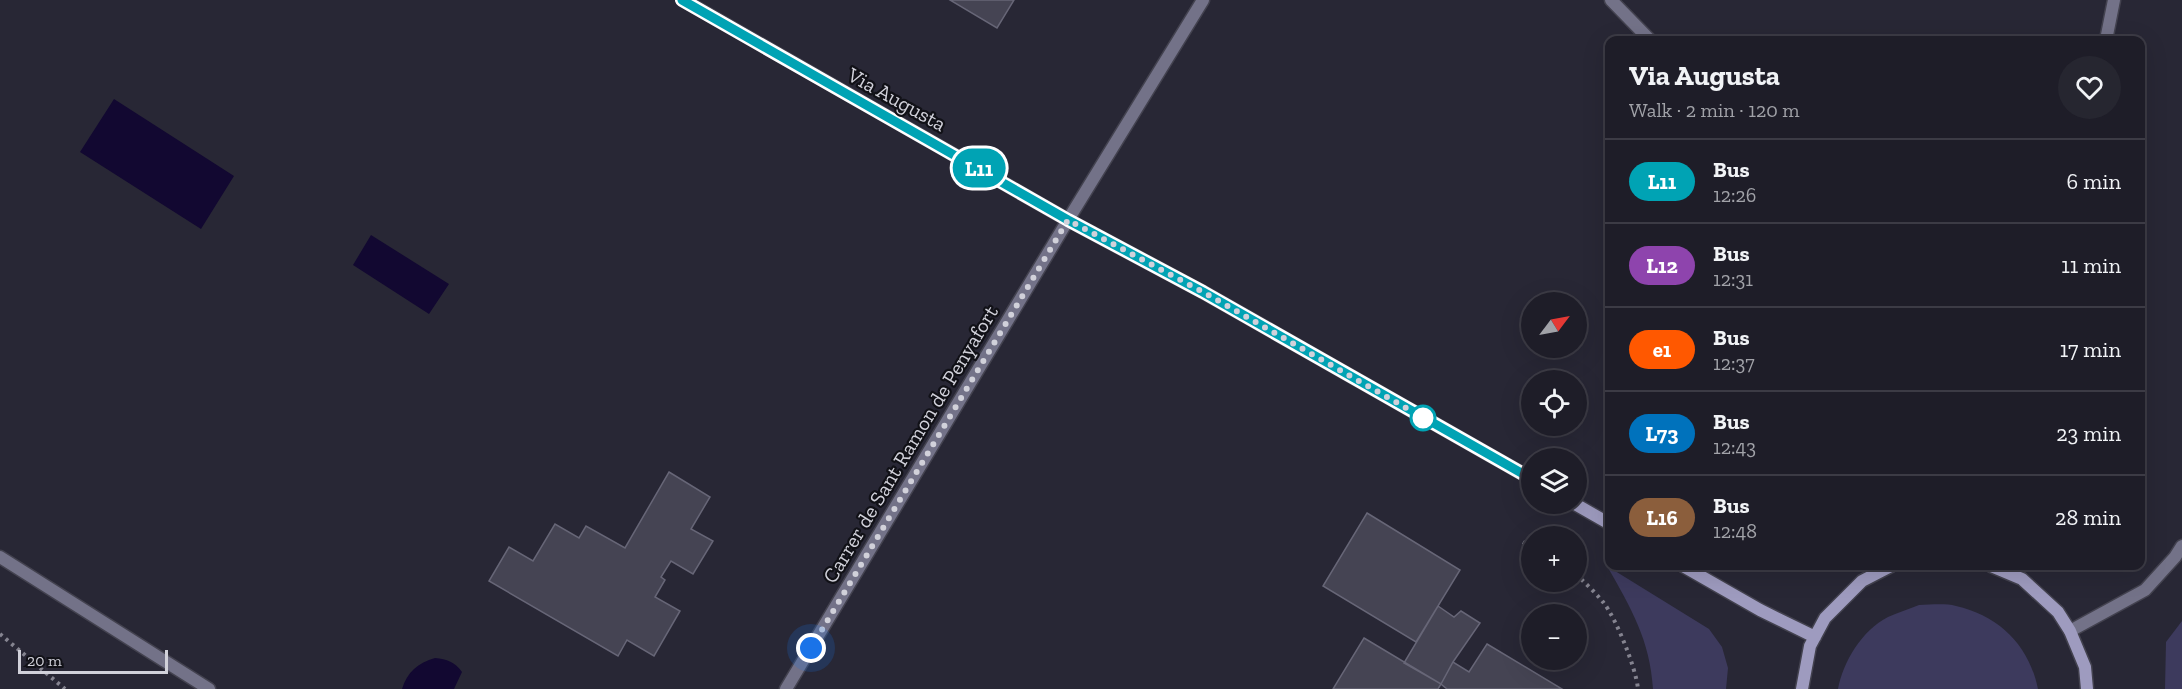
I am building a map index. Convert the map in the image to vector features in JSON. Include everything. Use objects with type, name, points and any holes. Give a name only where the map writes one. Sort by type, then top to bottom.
[{"type":"main road","name":"Via Augusta","points":[[682,0],[1068,220],[1203,292],[1521,474]]},
{"type":"main road","points":[[1587,511],[1605,521]]},
{"type":"main road","points":[[1690,570],[1815,637]]},
{"type":"main road","points":[[1802,689],[1810,646],[1825,618],[1862,581],[1883,570]]},
{"type":"main road","points":[[2001,570],[2022,579],[2058,612],[2070,631],[2085,667],[2087,689]]},
{"type":"street","name":"Carrer de Sant Ramon de Penyafort","points":[[786,689],[1203,0]]},
{"type":"street","points":[[1611,0],[1646,36]]},
{"type":"street","points":[[2107,36],[2114,0]]},
{"type":"street","points":[[2070,631],[2145,590],[2182,546]]},
{"type":"street","points":[[0,557],[209,689]]},
{"type":"path","points":[[1587,585],[1604,603],[1625,647],[1637,679],[1638,689]]},
{"type":"path","points":[[0,634],[65,689]]},
{"type":"shaded area","points":[[114,99],[234,176],[201,229],[80,152]]},
{"type":"shaded area","points":[[371,235],[449,284],[429,314],[353,265]]},
{"type":"shaded area","points":[[1609,570],[1613,570],[1709,629],[1722,647],[1728,668],[1726,689],[1653,689],[1648,655],[1631,610]]},
{"type":"shaded area","points":[[1919,605],[1956,606],[1986,617],[1998,625],[2019,646],[2034,673],[2038,689],[1838,689],[1844,668],[1862,638],[1888,617]]},
{"type":"shaded area","points":[[2182,621],[2182,689],[2165,689],[2166,642]]},
{"type":"shaded area","points":[[435,658],[450,662],[462,672],[454,689],[402,689],[414,669]]},
{"type":"building","points":[[950,0],[1014,0],[997,28]]},
{"type":"building","points":[[669,472],[710,497],[691,529],[713,541],[693,574],[671,561],[661,577],[665,580],[655,597],[680,611],[654,656],[627,640],[618,656],[489,581],[509,547],[533,561],[555,524],[579,538],[586,526],[625,548]]},
{"type":"building","points":[[1367,513],[1460,570],[1416,642],[1323,586]]},
{"type":"building","points":[[1438,606],[1454,617],[1461,611],[1480,623],[1441,684],[1404,663]]},
{"type":"building","points":[[1364,638],[1441,684],[1438,689],[1333,689]]},
{"type":"building","points":[[1487,644],[1521,664],[1521,670],[1530,670],[1562,689],[1447,689],[1441,684],[1453,662],[1469,672]]},
{"type":"bus line","name":"L11","points":[[682,0],[1068,220],[1203,292],[1521,473]]},
{"type":"route","points":[[811,648],[1068,220],[1203,292],[1429,421],[1423,418]]}]
